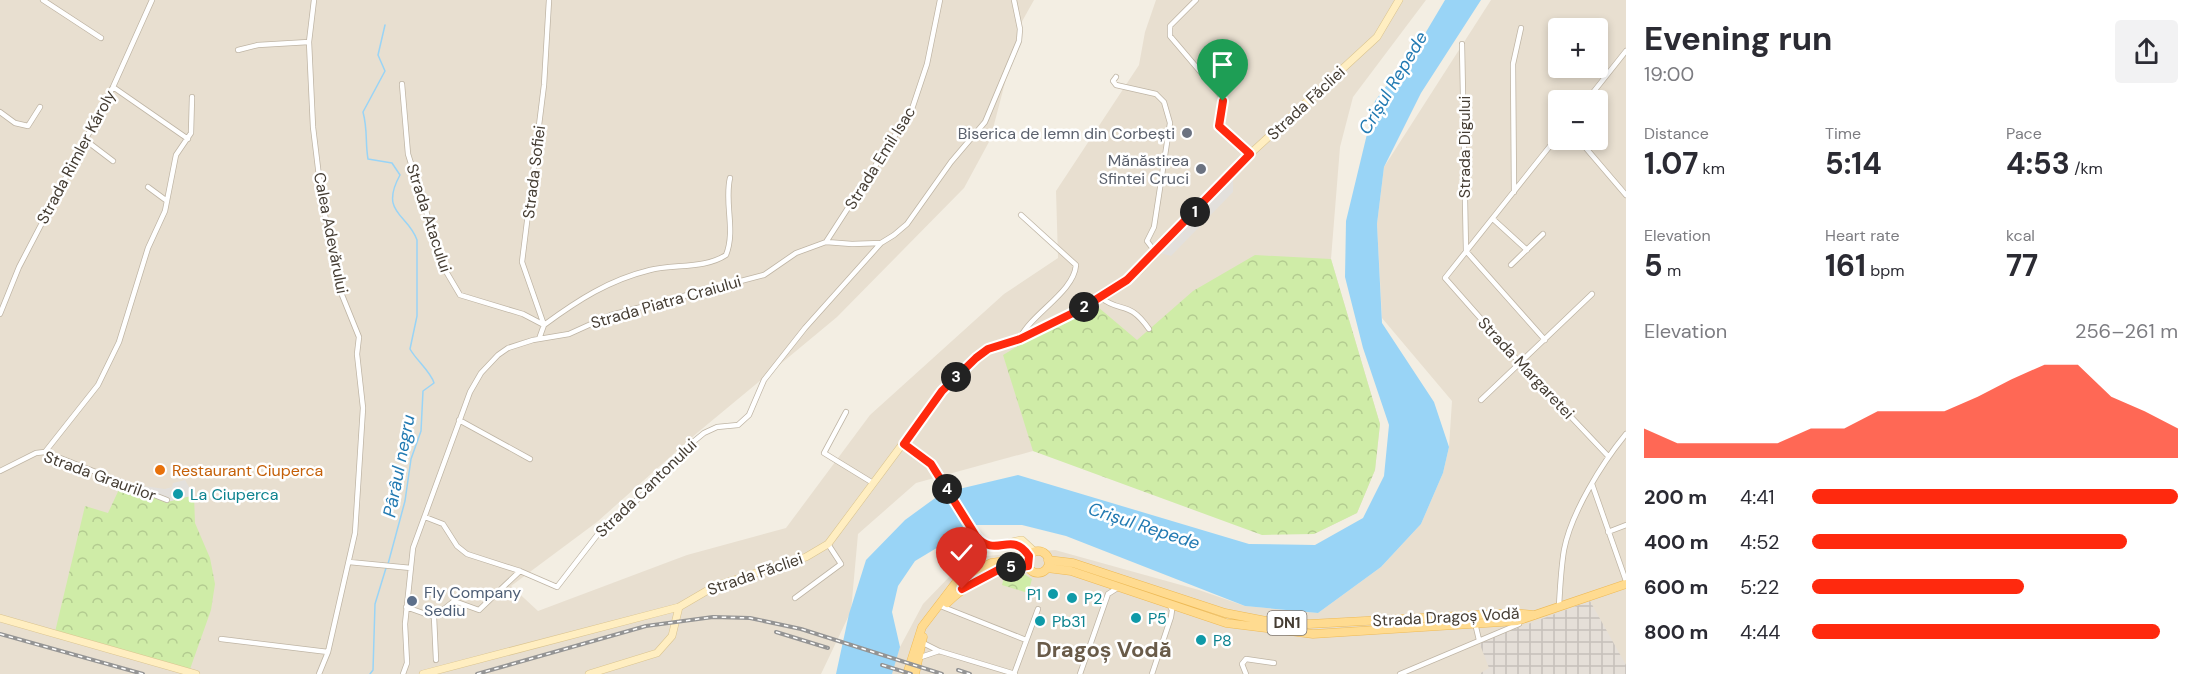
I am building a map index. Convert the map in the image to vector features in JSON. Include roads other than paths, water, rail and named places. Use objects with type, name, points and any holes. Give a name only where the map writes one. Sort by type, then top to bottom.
[{"type":"main road","name":"Strada Făcliei","points":[[423,674],[679,607],[715,586],[806,557],[828,544],[942,391],[968,365],[988,349],[1020,339],[1100,297],[1134,275],[1250,154],[1377,38],[1399,0]]},
{"type":"main road","points":[[904,444],[931,464],[976,536],[989,547],[1015,543],[1028,558]]},
{"type":"main road","name":"Strada Dragoș Vodă","points":[[921,642],[934,618],[976,580],[1042,552],[1048,564],[1226,623],[1312,634],[1514,613],[1535,616]]},
{"type":"main road","name":"Strada Dragoș Vodă","points":[[1028,558],[1036,573],[1048,564],[1073,563],[1225,613],[1272,622],[1309,624],[1463,620],[1475,623],[1517,621],[1535,616]]},
{"type":"main road","name":"Strada Dragoș Vodă","points":[[910,672],[922,627],[958,580],[992,563],[1028,558]]},
{"type":"main road","name":"DN1","points":[[1535,616],[1559,609],[1626,582]]},
{"type":"main road","points":[[589,674],[657,653],[672,636],[679,607]]},
{"type":"main road","points":[[1475,623],[1479,617],[1507,616],[1514,613]]},
{"type":"main road","points":[[0,618],[196,674]]},
{"type":"main road","name":"DN1","points":[[910,672],[918,658],[921,642]]},
{"type":"street","points":[[43,0],[101,38]]},
{"type":"street","name":"Strada Rimler Károly","points":[[0,315],[19,267],[112,87],[152,0]]},
{"type":"street","name":"Calea Adevărului","points":[[314,0],[309,42],[309,91],[322,201],[342,295],[359,337],[357,354],[363,408],[355,533],[336,608],[328,652],[319,674]]},
{"type":"street","name":"Strada Sofiei","points":[[544,325],[522,262],[544,85],[549,0]]},
{"type":"street","name":"Strada Emil Isac","points":[[826,242],[912,109],[927,64],[940,0]]},
{"type":"street","points":[[881,243],[907,224],[951,162],[985,122],[1018,42],[1020,29],[1014,0]]},
{"type":"street","points":[[1196,0],[1170,26],[1170,36],[1221,96],[1223,105],[1219,126],[1250,154]]},
{"type":"street","points":[[1514,193],[1513,64],[1521,28]]},
{"type":"street","points":[[238,50],[258,45],[309,42]]},
{"type":"street","name":"Strada Digului","points":[[1462,44],[1466,251]]},
{"type":"street","points":[[1595,90],[1626,51]]},
{"type":"street","points":[[1116,77],[1113,81],[1116,85],[1156,94],[1164,102],[1170,123],[1154,227],[1148,241],[1156,253]]},
{"type":"street","name":"Strada Atacului","points":[[402,84],[408,154],[444,268],[453,286],[460,295],[523,314],[544,325]]},
{"type":"street","points":[[112,87],[188,139]]},
{"type":"street","points":[[45,452],[105,374],[122,332],[148,248],[167,201],[176,156],[188,139],[192,126],[192,97]]},
{"type":"street","points":[[0,112],[15,123],[28,126],[40,107]]},
{"type":"street","points":[[84,139],[113,161]]},
{"type":"street","points":[[1545,340],[1466,251],[1548,149]]},
{"type":"street","points":[[1588,150],[1626,195]]},
{"type":"street","points":[[538,339],[544,325],[587,293],[621,279],[652,270],[705,263],[726,255],[729,218],[727,196],[730,178]]},
{"type":"street","points":[[148,187],[167,201]]},
{"type":"street","points":[[1020,339],[1026,326],[1068,283],[1076,265],[1021,215]]},
{"type":"street","points":[[1493,219],[1527,250]]},
{"type":"street","points":[[1511,265],[1543,234]]},
{"type":"street","name":"Strada Piatra Craiului","points":[[404,674],[407,663],[406,607],[416,541],[459,420],[481,373],[498,355],[508,348],[538,339],[555,338],[611,315],[764,275],[796,253],[826,242],[881,243]]},
{"type":"street","name":"Strada Cantonului","points":[[520,571],[557,587],[605,525],[622,514],[671,468],[693,442],[704,433],[717,427],[738,425],[749,415],[764,380],[805,328],[881,243]]},
{"type":"street","name":"Strada Margaretei","points":[[1466,251],[1445,278],[1520,363],[1608,456]]},
{"type":"street","points":[[1481,400],[1592,294]]},
{"type":"street","points":[[1100,297],[1110,304],[1133,310],[1149,329]]},
{"type":"street","points":[[846,412],[824,453],[873,483]]},
{"type":"street","points":[[459,420],[530,459]]},
{"type":"street","points":[[1559,609],[1564,551],[1592,483],[1608,456],[1626,435]]},
{"type":"street","name":"Strada Graurilor","points":[[0,471],[36,453],[45,452],[167,500]]},
{"type":"street","points":[[1592,483],[1626,582]]},
{"type":"street","points":[[425,517],[443,524],[457,546],[467,554],[520,571],[477,611],[454,602],[434,617]]},
{"type":"street","points":[[1608,532],[1626,525]]},
{"type":"street","points":[[795,598],[841,564],[828,544]]},
{"type":"street","points":[[349,562],[411,568]]},
{"type":"street","points":[[1080,674],[1108,594],[1108,588],[1102,581]]},
{"type":"street","points":[[1108,594],[1119,587]]},
{"type":"street","points":[[1152,674],[1172,618],[1173,610],[1169,604]]},
{"type":"street","points":[[406,607],[434,617]]},
{"type":"street","points":[[944,607],[1026,639]]},
{"type":"street","points":[[1172,618],[1181,608]]},
{"type":"street","points":[[921,642],[939,651],[1014,674],[1038,609]]},
{"type":"street","points":[[1400,674],[1535,616]]},
{"type":"street","points":[[434,617],[436,660]]},
{"type":"street","points":[[1475,623],[1479,640]]},
{"type":"street","points":[[221,639],[328,652]]},
{"type":"street","points":[[918,658],[939,651]]},
{"type":"street","points":[[1246,674],[1242,664],[1246,659],[1274,663]]},
{"type":"street","points":[[1416,666],[1420,674]]},
{"type":"water","name":"Crișul Repede","points":[[1445,0],[1481,0],[1421,93],[1384,167],[1377,224],[1382,323],[1434,402],[1449,447],[1443,473],[1421,524],[1381,567],[1318,613],[1245,606],[1066,536],[1022,525],[975,525],[915,561],[898,586],[892,612],[900,647],[892,674],[836,674],[849,614],[866,560],[905,520],[942,493],[1018,475],[1249,544],[1315,545],[1363,518],[1384,476],[1389,425],[1363,348],[1345,277],[1346,221],[1375,101],[1423,37]]},
{"type":"waterway","name":"Pârâul negru","points":[[385,25],[378,55],[385,71],[363,112],[367,153],[368,159],[392,163],[400,175],[394,188],[394,205],[417,240],[417,316],[410,349],[434,383],[423,391],[421,431],[411,459],[405,501],[388,564]]},
{"type":"waterway","name":"Pârâul negru","points":[[370,674],[373,670],[375,604],[386,568]]},
{"type":"railway","points":[[477,674],[646,626],[713,617],[750,618],[801,629],[942,674]]},
{"type":"railway","points":[[776,632],[828,648]]},
{"type":"railway","points":[[0,634],[143,674]]},
{"type":"railway","points":[[882,665],[911,674]]},
{"type":"railway","points":[[958,670],[970,674]]},
{"type":"place","name":"Biserica de lemn din Corbești","points":[[1187,133]]},
{"type":"place","name":"Mănăstirea Sfintei Cruci","points":[[1201,169]]},
{"type":"place","name":"Restaurant Ciuperca","points":[[160,470]]},
{"type":"place","name":"La Ciuperca","points":[[178,494]]},
{"type":"place","name":"P1","points":[[1053,594]]},
{"type":"place","name":"P2","points":[[1072,598]]},
{"type":"place","name":"Fly Company Sediu","points":[[412,601]]},
{"type":"place","name":"P5","points":[[1136,618]]},
{"type":"place","name":"Pb31","points":[[1040,621]]},
{"type":"place","name":"P8","points":[[1201,640]]},
{"type":"district","name":"Dragoș Vodă","points":[[1104,649]]}]
